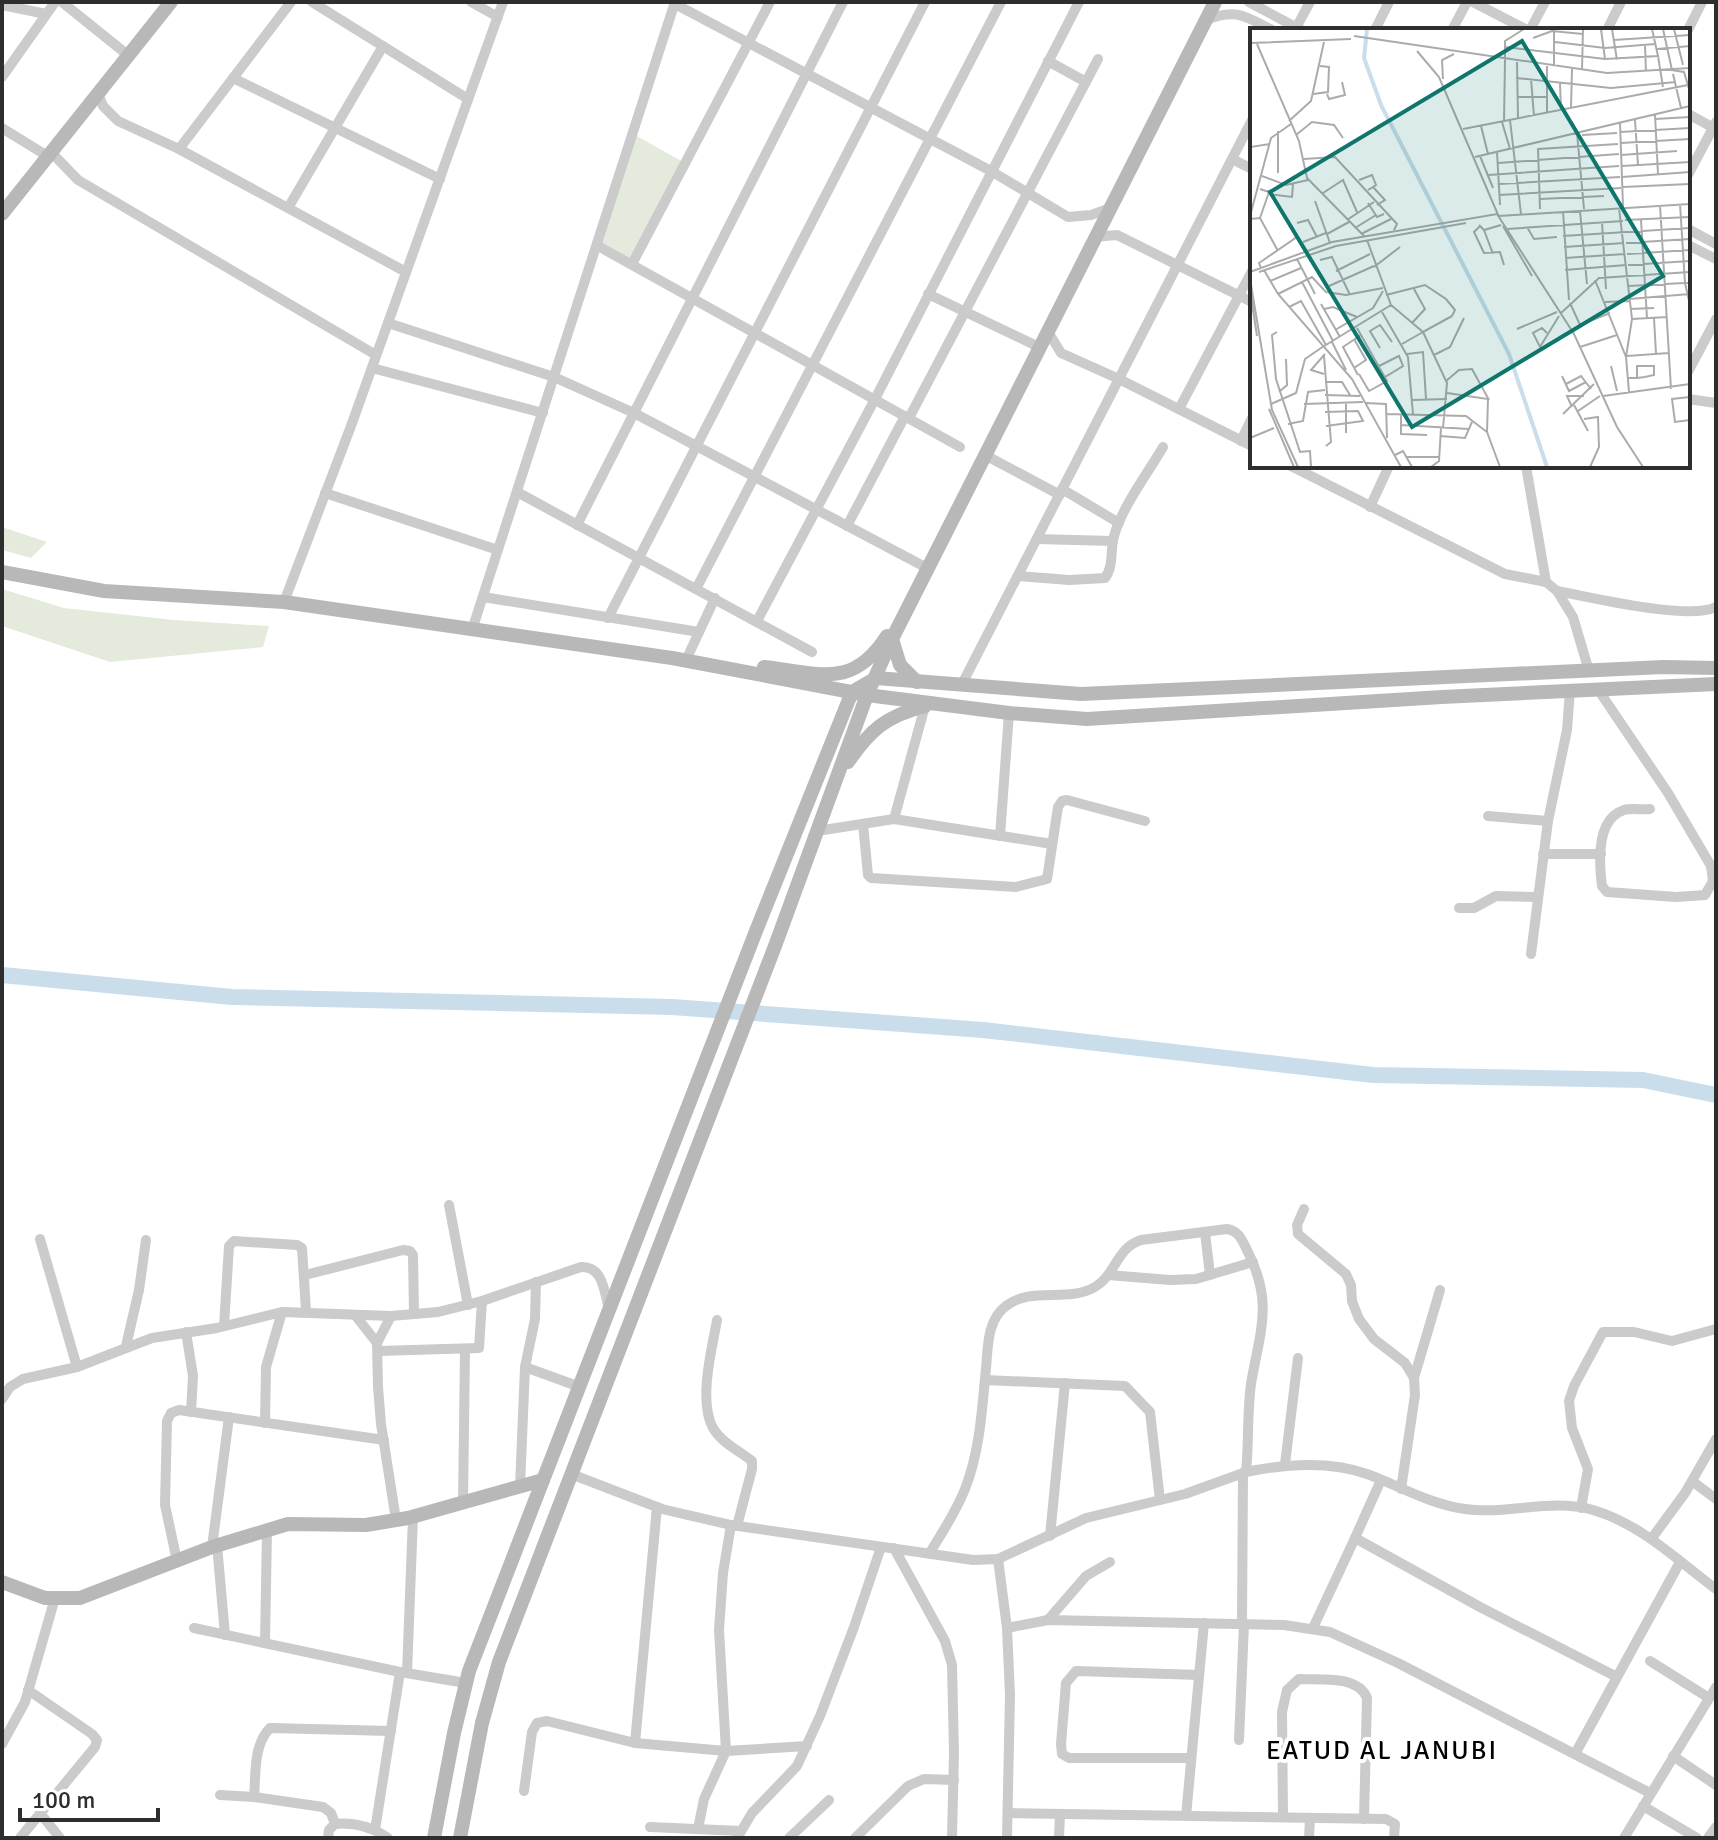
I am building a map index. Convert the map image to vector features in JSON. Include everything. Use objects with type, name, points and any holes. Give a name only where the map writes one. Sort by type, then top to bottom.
[{"type":"street","points":[[2,77],[55,2]]},
{"type":"street","points":[[62,2],[129,56]]},
{"type":"street","points":[[2,214],[171,2]]},
{"type":"street","points":[[179,149],[291,2]]},
{"type":"street","points":[[312,2],[468,99]]},
{"type":"street","points":[[471,2],[498,17]]},
{"type":"street","points":[[284,602],[372,368],[503,2]]},
{"type":"street","points":[[632,264],[770,2]]},
{"type":"street","points":[[577,525],[843,2]]},
{"type":"street","points":[[608,618],[925,2]]},
{"type":"street","points":[[696,589],[1001,2]]},
{"type":"street","points":[[757,621],[1079,2]]},
{"type":"street","points":[[434,1838],[466,1683],[756,931],[860,694],[876,678],[927,568],[1215,2]]},
{"type":"street","points":[[1249,2],[1296,28]]},
{"type":"street","points":[[1298,28],[1310,2]]},
{"type":"street","points":[[1376,28],[1389,2]]},
{"type":"street","points":[[1453,28],[1470,2],[1525,28]]},
{"type":"street","points":[[1530,28],[1545,2]]},
{"type":"street","points":[[1608,28],[1621,2]]},
{"type":"street","points":[[1689,28],[1702,2]]},
{"type":"street","points":[[472,630],[675,3],[689,6],[749,43],[991,171],[1068,217],[1091,215],[1108,209]]},
{"type":"street","points":[[2,5],[46,14]]},
{"type":"street","points":[[1206,20],[1221,14],[1237,13],[1268,28]]},
{"type":"street","points":[[288,208],[383,46]]},
{"type":"street","points":[[847,526],[965,313],[1098,59]]},
{"type":"street","points":[[1048,61],[1086,82]]},
{"type":"street","points":[[233,78],[440,179]]},
{"type":"street","points":[[98,94],[103,106],[118,121],[179,149],[406,272]]},
{"type":"street","points":[[1690,115],[1715,126],[1690,171]]},
{"type":"street","points":[[961,686],[1250,124]]},
{"type":"street","points":[[2,128],[50,155],[78,180],[376,355]]},
{"type":"street","points":[[1232,159],[1250,168]]},
{"type":"street","points":[[1690,230],[1716,244]]},
{"type":"street","points":[[1094,237],[1117,235],[1250,301]]},
{"type":"street","points":[[598,246],[960,447]]},
{"type":"street","points":[[1690,246],[1716,259]]},
{"type":"street","points":[[1179,409],[1250,275]]},
{"type":"street","points":[[928,294],[1039,347]]},
{"type":"street","points":[[1690,368],[1716,319]]},
{"type":"street","points":[[388,323],[554,377],[634,413],[927,568]]},
{"type":"street","points":[[1047,330],[1061,353],[1250,445]]},
{"type":"street","points":[[372,368],[543,413]]},
{"type":"street","points":[[1690,399],[1716,403]]},
{"type":"street","points":[[1241,441],[1250,422]]},
{"type":"street","points":[[1018,576],[1069,580],[1105,578],[1110,572],[1113,541],[1119,523],[1163,447]]},
{"type":"street","points":[[985,455],[1119,523]]},
{"type":"street","points":[[1370,507],[1388,468]]},
{"type":"street","points":[[1526,468],[1546,582]]},
{"type":"street","points":[[1303,469],[1370,507],[1505,574],[1546,582],[1557,591],[1573,617],[1589,671]]},
{"type":"street","points":[[517,492],[812,652]]},
{"type":"street","points":[[325,493],[498,550]]},
{"type":"street","points":[[1037,539],[1113,541]]},
{"type":"street","points":[[2,565],[40,579]]},
{"type":"street","points":[[2,572],[104,591],[284,602],[679,659],[833,674],[850,672],[871,658],[916,591]]},
{"type":"street","points":[[1557,591],[1644,606],[1694,611],[1716,607]]},
{"type":"street","points":[[483,597],[699,632]]},
{"type":"street","points":[[679,659],[699,632],[715,598]]},
{"type":"street","points":[[892,639],[900,665],[917,682]]},
{"type":"street","points":[[679,659],[929,705],[1087,719],[1597,688],[1716,684]]},
{"type":"street","points":[[876,678],[1081,694],[1716,668]]},
{"type":"street","points":[[1597,688],[1668,793],[1711,866],[1713,881],[1705,895],[1676,897],[1607,892],[1602,886],[1602,842],[1610,819],[1624,810],[1650,809]]},
{"type":"street","points":[[1531,954],[1548,821],[1567,730],[1570,690]]},
{"type":"street","points":[[460,1838],[482,1723],[499,1662],[775,946],[834,783],[860,694]]},
{"type":"street","points":[[834,783],[865,737],[887,719],[929,705]]},
{"type":"street","points":[[894,819],[929,705]]},
{"type":"street","points":[[1000,836],[1009,713]]},
{"type":"street","points":[[863,824],[868,875],[875,879],[1002,887],[1027,885],[1047,879],[1058,807],[1062,801],[1145,821]]},
{"type":"street","points":[[1488,816],[1548,821]]},
{"type":"street","points":[[817,831],[894,819],[1052,844]]},
{"type":"street","points":[[1543,854],[1601,854]]},
{"type":"street","points":[[1459,908],[1474,908],[1496,896],[1538,897]]},
{"type":"street","points":[[449,1205],[468,1305]]},
{"type":"street","points":[[1304,1209],[1297,1225],[1298,1234],[1346,1274],[1359,1319],[1374,1339],[1405,1363],[1414,1378]]},
{"type":"street","points":[[929,1554],[965,1489],[978,1440],[990,1330],[1002,1309],[1015,1299],[1034,1295],[1068,1295],[1094,1287],[1108,1275],[1129,1244],[1233,1230],[1239,1235],[1261,1280],[1263,1328],[1251,1384],[1244,1472],[1239,1740]]},
{"type":"street","points":[[1205,1232],[1210,1275]]},
{"type":"street","points":[[40,1239],[77,1367]]},
{"type":"street","points":[[126,1346],[146,1240]]},
{"type":"street","points":[[224,1326],[230,1242],[297,1245],[304,1252],[306,1311]]},
{"type":"street","points":[[305,1275],[403,1250],[410,1251],[413,1255],[414,1314]]},
{"type":"street","points":[[1108,1275],[1170,1280],[1210,1275],[1253,1262]]},
{"type":"street","points":[[2,1399],[10,1387],[23,1379],[77,1367],[152,1338],[282,1312],[414,1314],[468,1305],[581,1267],[590,1267],[598,1273],[609,1311]]},
{"type":"street","points":[[520,1487],[525,1367],[535,1319],[536,1282]]},
{"type":"street","points":[[1401,1489],[1415,1395],[1414,1378],[1440,1290]]},
{"type":"street","points":[[378,1347],[479,1348],[482,1301]]},
{"type":"street","points":[[265,1423],[266,1367],[282,1312]]},
{"type":"street","points":[[355,1315],[378,1347]]},
{"type":"street","points":[[391,1316],[378,1347],[379,1399],[396,1520]]},
{"type":"street","points":[[698,1829],[704,1799],[726,1751],[719,1630],[723,1573],[752,1469],[752,1461],[712,1427],[707,1404],[707,1382],[717,1320]]},
{"type":"street","points":[[1581,1508],[1588,1469],[1572,1428],[1569,1401],[1603,1332],[1634,1332],[1672,1341],[1716,1329]]},
{"type":"street","points":[[186,1332],[193,1376],[191,1412]]},
{"type":"street","points":[[463,1503],[465,1350]]},
{"type":"street","points":[[1285,1464],[1298,1358]]},
{"type":"street","points":[[525,1367],[580,1387]]},
{"type":"street","points":[[985,1380],[1125,1386],[1150,1412],[1160,1500]]},
{"type":"street","points":[[1050,1536],[1065,1383]]},
{"type":"street","points":[[177,1561],[165,1505],[167,1421],[171,1413],[179,1410],[384,1440]]},
{"type":"street","points":[[225,1635],[214,1546],[229,1417]]},
{"type":"street","points":[[1652,1538],[1692,1481],[1716,1439]]},
{"type":"street","points":[[571,1474],[657,1507],[734,1526],[973,1560],[998,1559],[1086,1518],[1185,1494],[1244,1472],[1285,1464],[1333,1467],[1363,1473],[1438,1504],[1467,1510],[1536,1506],[1581,1508],[1615,1519],[1652,1538],[1716,1589]]},
{"type":"street","points":[[2,1582],[45,1598],[80,1598],[214,1546],[288,1524],[366,1525],[396,1520],[543,1480]]},
{"type":"street","points":[[1313,1628],[1381,1480]]},
{"type":"street","points":[[1692,1481],[1716,1499]]},
{"type":"street","points":[[635,1743],[657,1507]]},
{"type":"street","points":[[375,1830],[404,1672],[413,1517]]},
{"type":"street","points":[[265,1643],[267,1530]]},
{"type":"street","points":[[1355,1538],[1615,1676]]},
{"type":"street","points":[[650,1827],[739,1835],[752,1813],[797,1766],[854,1627],[881,1547]]},
{"type":"street","points":[[894,1548],[945,1641],[952,1665],[952,1838]]},
{"type":"street","points":[[998,1559],[1007,1628],[1010,1695],[1007,1838]]},
{"type":"street","points":[[1048,1620],[1086,1576],[1110,1562]]},
{"type":"street","points":[[1575,1754],[1680,1562]]},
{"type":"street","points":[[2,1744],[10,1733],[28,1690],[55,1598]]},
{"type":"street","points":[[1007,1628],[1048,1620],[1313,1628],[1353,1640],[1650,1793]]},
{"type":"street","points":[[1186,1816],[1204,1623]]},
{"type":"street","points":[[194,1628],[466,1683]]},
{"type":"street","points":[[1650,1661],[1709,1698]]},
{"type":"street","points":[[1191,1758],[1069,1758],[1062,1754],[1066,1683],[1076,1671],[1199,1675]]},
{"type":"street","points":[[1283,1817],[1282,1712],[1287,1690],[1299,1679],[1348,1682],[1358,1686],[1367,1698],[1364,1819]]},
{"type":"street","points":[[1624,1838],[1716,1687]]},
{"type":"street","points":[[20,1838],[95,1747],[97,1740],[28,1690]]},
{"type":"street","points":[[524,1791],[532,1732],[537,1723],[560,1723],[635,1743],[726,1751],[807,1746]]},
{"type":"street","points":[[254,1797],[259,1746],[270,1728],[391,1731]]},
{"type":"street","points":[[1673,1756],[1716,1785]]},
{"type":"street","points":[[855,1838],[908,1786],[924,1779],[954,1780]]},
{"type":"street","points":[[220,1795],[323,1807],[331,1813],[335,1824]]},
{"type":"street","points":[[789,1838],[829,1800]]},
{"type":"street","points":[[1643,1806],[1697,1838]]},
{"type":"street","points":[[40,1813],[60,1838]]},
{"type":"street","points":[[1008,1813],[1364,1819],[1391,1821],[1395,1824],[1394,1838]]},
{"type":"street","points":[[1059,1838],[1060,1814]]},
{"type":"street","points":[[1309,1838],[1310,1818]]},
{"type":"street","points":[[328,1838],[329,1830],[335,1824],[347,1823],[375,1830],[388,1838]]},
{"type":"street","points":[[1708,1838],[1716,1827]]},
{"type":"green space","points":[[633,134],[685,163],[632,264],[598,246]]},
{"type":"green space","points":[[2,527],[47,542],[31,558],[2,550]]},
{"type":"green space","points":[[2,589],[64,608],[269,626],[263,647],[110,662],[2,626]]},
{"type":"waterway","points":[[2,975],[232,997],[672,1007],[983,1030],[1373,1075],[1643,1080],[1716,1095]]},
{"type":"district","name":"EATUD AL JANUBI","points":[[1382,1751]]}]
